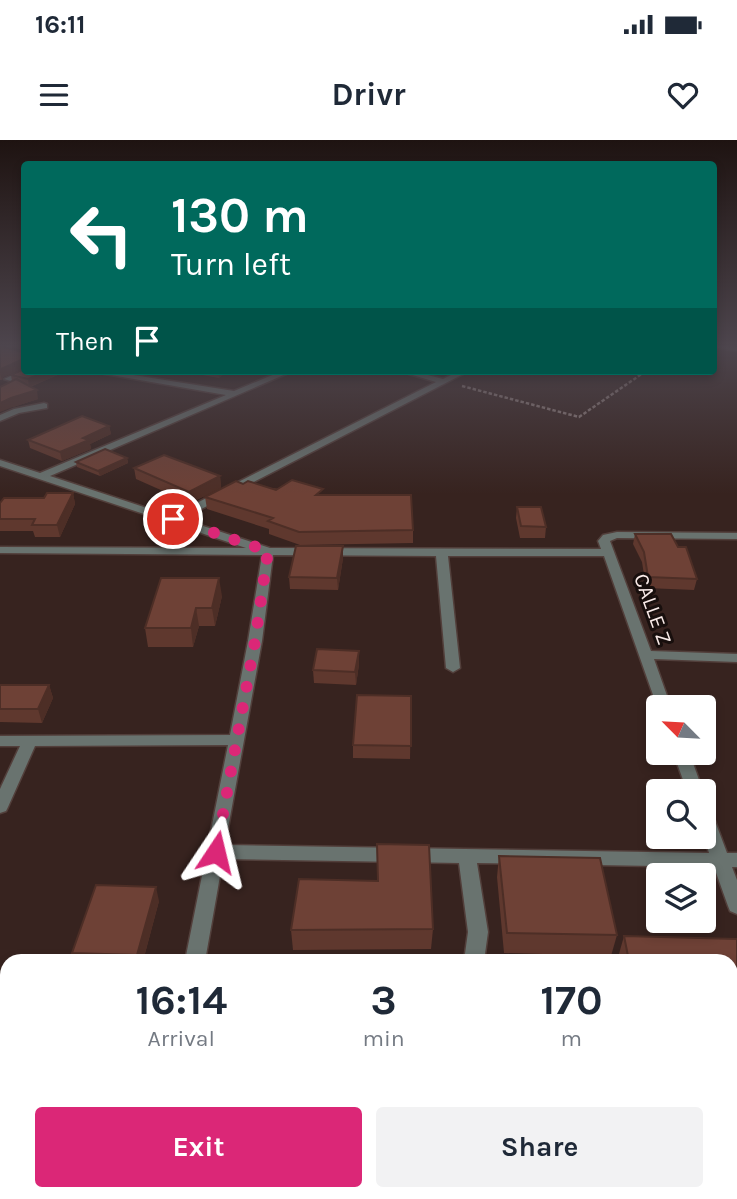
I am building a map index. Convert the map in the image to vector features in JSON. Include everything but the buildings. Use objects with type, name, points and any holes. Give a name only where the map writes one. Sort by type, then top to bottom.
[{"type":"street","points":[[41,476],[229,394]]},
{"type":"street","points":[[173,519],[419,394]]},
{"type":"street","points":[[0,418],[17,411],[44,406]]},
{"type":"street","points":[[0,463],[268,551]]},
{"type":"street","points":[[0,550],[608,553],[604,541],[607,537],[617,535],[737,536]]},
{"type":"street","points":[[196,954],[255,641],[268,551]]},
{"type":"street","points":[[442,552],[453,668]]},
{"type":"street","name":"CALLE Z","points":[[608,553],[660,695]]},
{"type":"street","points":[[645,655],[737,658]]},
{"type":"street","points":[[0,741],[236,740]]},
{"type":"street","points":[[0,807],[30,741]]},
{"type":"street","points":[[716,836],[729,860],[737,906]]},
{"type":"street","points":[[216,852],[729,860]]},
{"type":"street","points":[[467,856],[478,932],[475,954]]},
{"type":"path","points":[[492,394],[579,417],[612,394]]},
{"type":"route","points":[[173,519],[268,551],[255,641],[216,852]]}]
